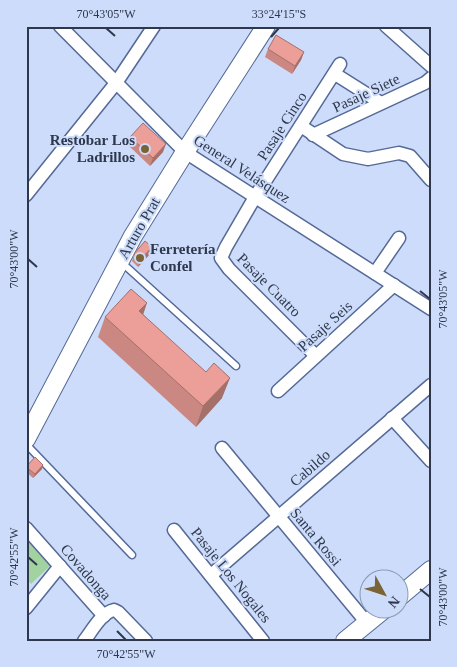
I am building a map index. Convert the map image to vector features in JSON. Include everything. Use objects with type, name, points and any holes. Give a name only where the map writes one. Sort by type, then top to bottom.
[{"type":"street","name":"General Velásquez","points":[[60,26],[185,152],[431,309]]},
{"type":"street","points":[[26,196],[116,83],[154,26]]},
{"type":"street","name":"Arturo Prat","points":[[26,438],[119,261],[185,152],[266,26]]},
{"type":"street","points":[[386,26],[431,66]]},
{"type":"street","name":"Pasaje Cinco","points":[[221,258],[255,197],[338,69],[381,104]]},
{"type":"street","name":"Pasaje Siete","points":[[314,135],[425,83],[431,78]]},
{"type":"street","points":[[301,126],[343,154],[368,160],[399,153],[410,156],[431,180]]},
{"type":"street","points":[[375,273],[399,238]]},
{"type":"street","name":"Pasaje Cuatro","points":[[221,258],[229,270],[316,356]]},
{"type":"street","name":"Pasaje Seis","points":[[278,391],[394,285]]},
{"type":"street","name":"Cabildo","points":[[211,575],[431,385]]},
{"type":"street","points":[[392,418],[431,461]]},
{"type":"street","name":"Santa Rossi","points":[[222,448],[367,623]]},
{"type":"street","name":"Covadonga","points":[[26,528],[104,616],[111,610],[116,610],[146,641]]},
{"type":"street","name":"Pasaje Los Nogales","points":[[174,530],[263,641]]},
{"type":"street","points":[[26,608],[60,566]]},
{"type":"street","points":[[410,588],[431,570]]},
{"type":"street","points":[[84,641],[104,616]]},
{"type":"street","points":[[345,641],[371,620]]},
{"type":"lane","points":[[119,261],[236,366]]},
{"type":"lane","points":[[26,444],[132,555]]},
{"type":"green space","points":[[26,535],[52,564],[31,584],[26,578]]},
{"type":"building","points":[[276,35],[304,52],[295,66],[268,49]]},
{"type":"building","points":[[143,123],[166,144],[153,158],[130,137]]},
{"type":"building","points":[[145,241],[152,247],[141,259],[134,254]]},
{"type":"building","points":[[131,289],[147,303],[139,311],[206,372],[214,363],[230,378],[203,406],[105,317]]},
{"type":"building","points":[[35,457],[43,465],[35,474],[26,467]]},
{"type":"place","name":"Restobar Los Ladrillos","points":[[145,149]]},
{"type":"place","name":"Ferretería Confel","points":[[140,258]]}]
